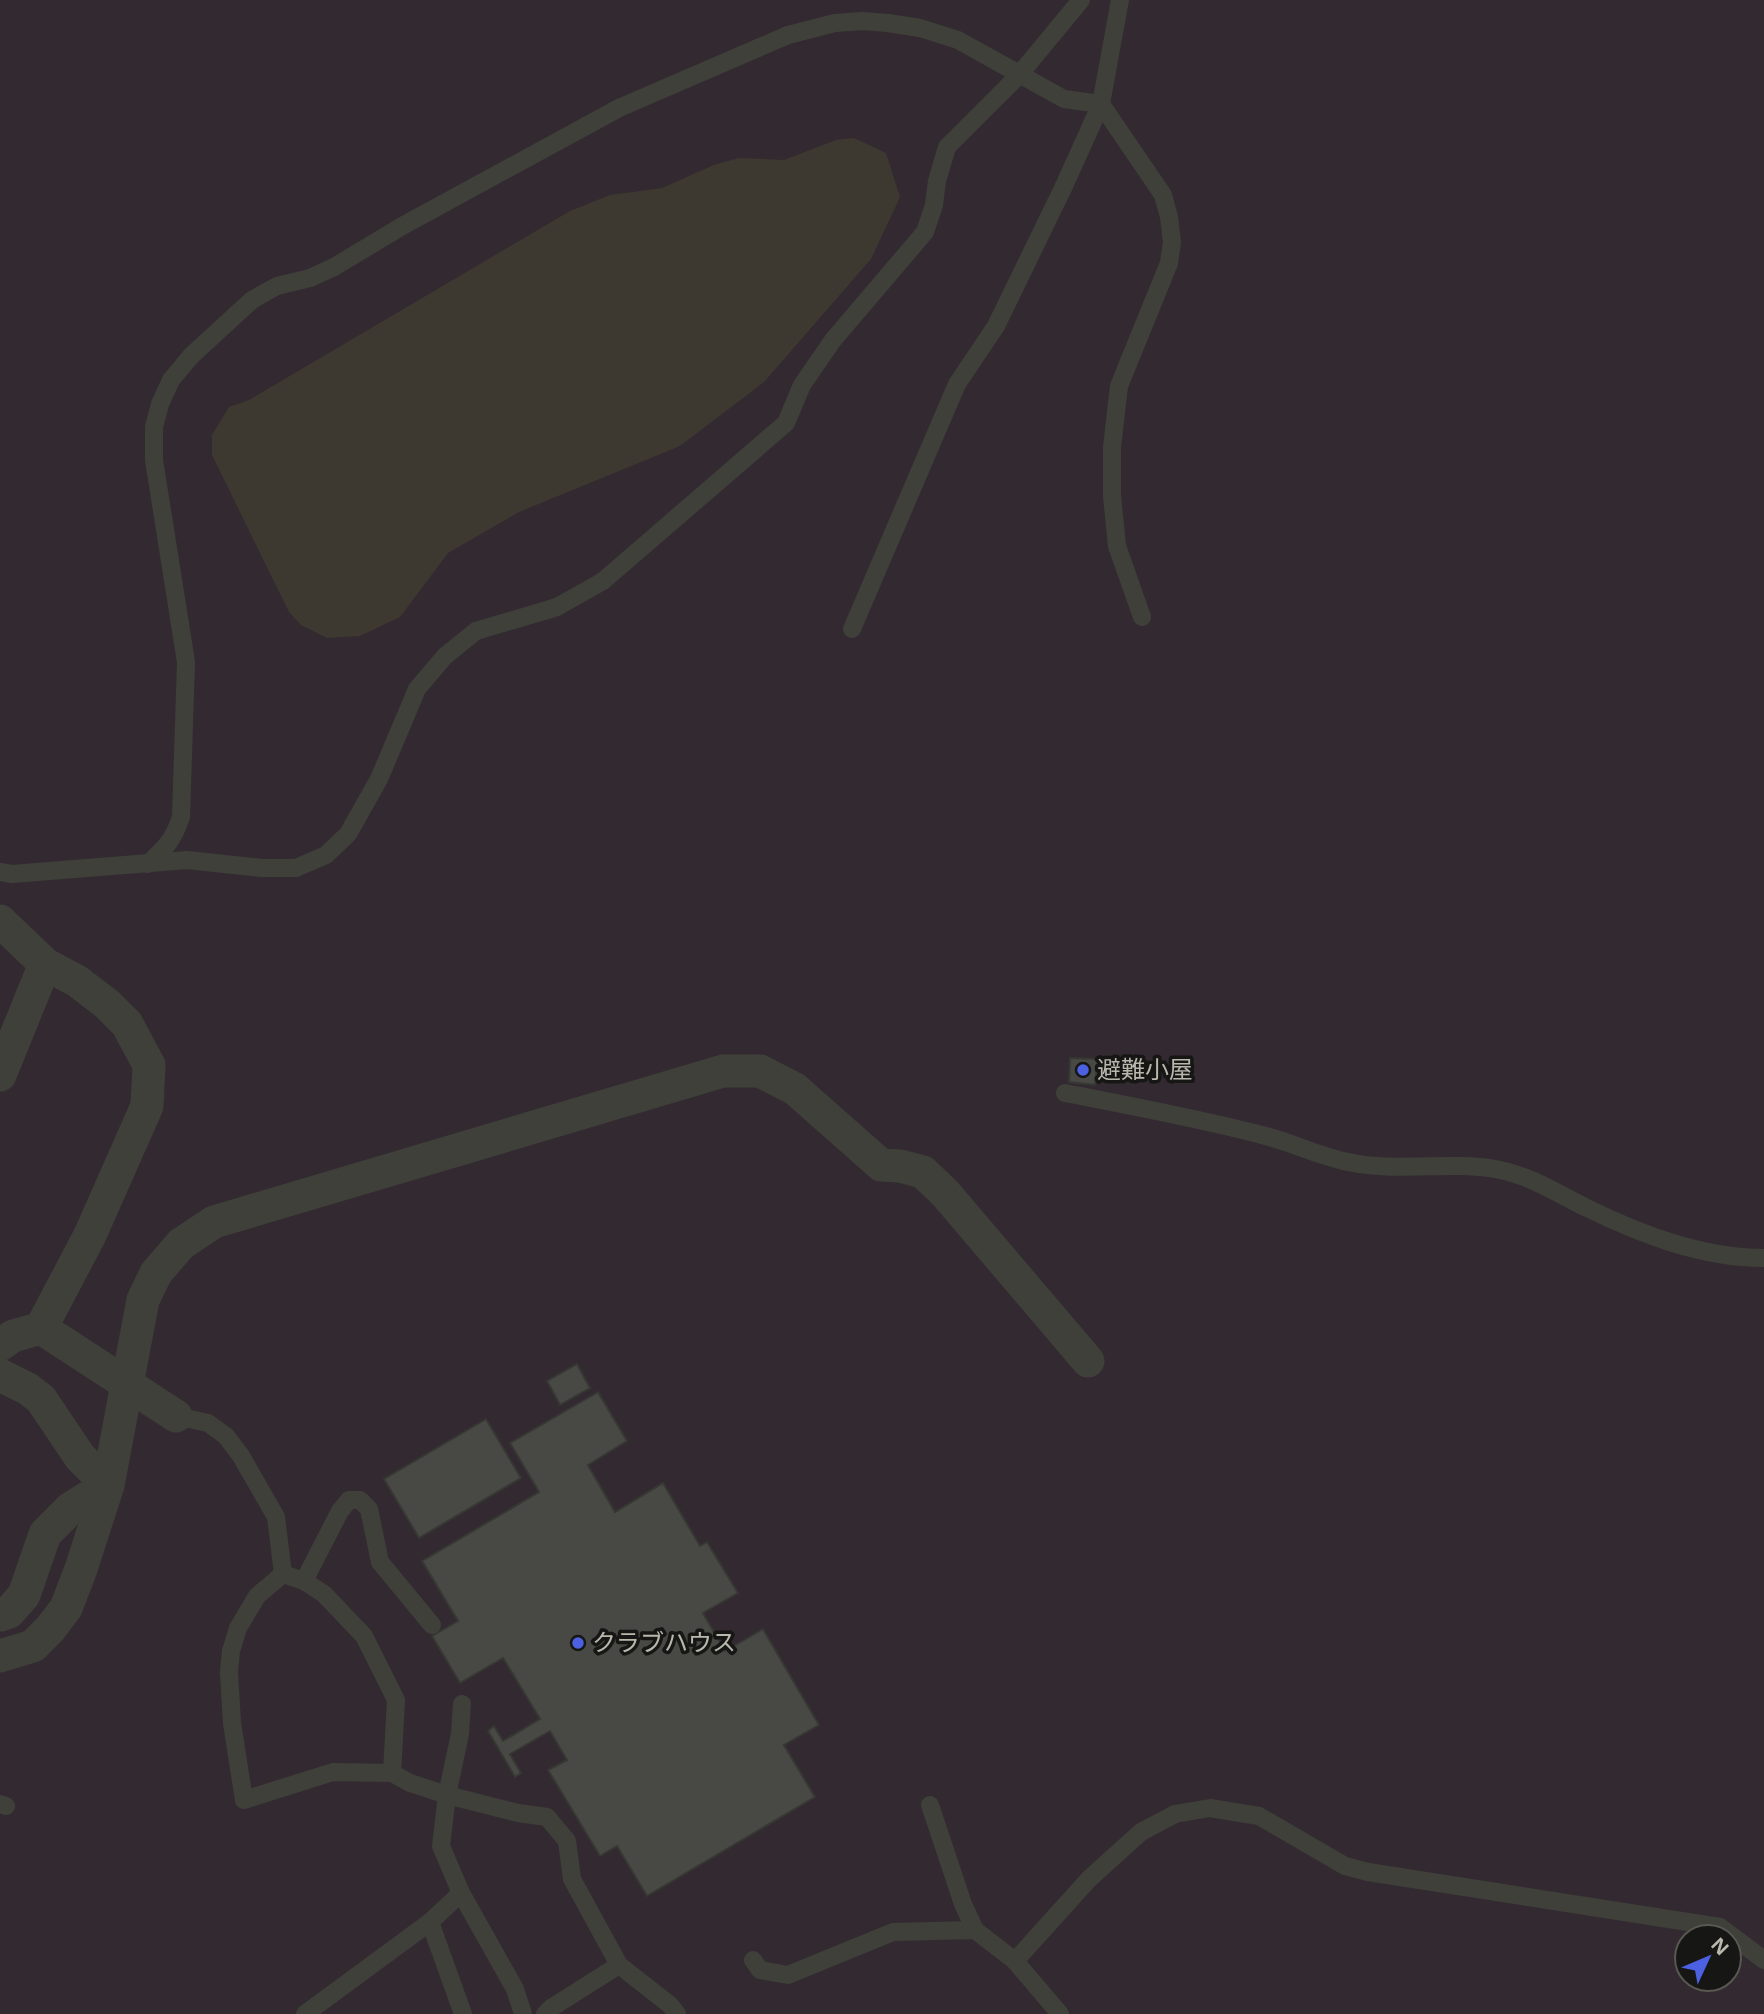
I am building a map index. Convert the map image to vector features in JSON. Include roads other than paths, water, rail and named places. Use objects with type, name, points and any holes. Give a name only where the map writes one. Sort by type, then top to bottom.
[{"type":"street","points":[[0,921],[45,964],[76,981],[107,1004],[127,1024],[149,1065],[147,1106],[90,1235],[41,1328]]},
{"type":"street","points":[[0,1075],[45,964]]},
{"type":"street","points":[[0,1656],[33,1646],[66,1608],[108,1485],[144,1300],[156,1273],[181,1244],[214,1222],[723,1071],[760,1071],[796,1089],[881,1164],[923,1172],[945,1193],[1088,1361]]},
{"type":"street","points":[[0,1345],[13,1335],[41,1328],[176,1416]]},
{"type":"street","points":[[0,1375],[41,1399],[80,1457],[108,1485]]},
{"type":"street","points":[[0,1615],[9,1612],[24,1595],[45,1534],[71,1508],[108,1485]]},
{"type":"lane","points":[[0,872],[12,874],[187,860],[262,868],[296,868],[326,855],[348,834],[379,779],[417,689],[445,656],[476,631],[557,607],[603,581],[786,423],[802,385],[834,340],[925,232],[947,147],[1019,75],[1080,0]]},
{"type":"lane","points":[[852,629],[957,384],[996,327],[1101,104],[1120,0]]},
{"type":"lane","points":[[148,864],[172,840],[181,817],[186,662],[154,460],[154,427],[160,404],[171,380],[191,356],[252,300],[277,286],[310,278],[334,267],[404,225],[619,108],[788,35],[835,23],[862,21],[920,28],[958,40],[1065,99],[1101,104],[1163,195],[1172,242],[1169,263],[1119,386],[1112,447],[1112,496],[1117,546],[1142,617]]},
{"type":"lane","points":[[1065,1093],[1265,1136],[1346,1162],[1382,1168],[1467,1167],[1501,1170],[1530,1180],[1615,1222],[1675,1244],[1741,1258],[1764,1258]]},
{"type":"lane","points":[[176,1416],[208,1423],[226,1436],[241,1456],[276,1517],[284,1574]]},
{"type":"lane","points":[[304,1581],[341,1511],[349,1500],[360,1500],[369,1509],[380,1562],[432,1625]]},
{"type":"lane","points":[[284,1574],[304,1581],[324,1594],[364,1636],[396,1700],[392,1773]]},
{"type":"lane","points":[[284,1574],[257,1596],[238,1628],[231,1651],[229,1672],[233,1723],[244,1800],[333,1772],[392,1773],[410,1783],[447,1795],[518,1813],[547,1817],[568,1842],[572,1879],[619,1965],[670,2005],[677,2014]]},
{"type":"lane","points":[[462,1704],[460,1734],[447,1795],[441,1846],[461,1894],[515,1989],[523,2014]]},
{"type":"lane","points":[[930,1805],[963,1904],[975,1930],[1015,1961],[1060,2014]]},
{"type":"lane","points":[[1015,1961],[1089,1878],[1141,1832],[1175,1814],[1210,1808],[1259,1816],[1345,1866],[1368,1872],[1720,1927],[1764,1960]]},
{"type":"lane","points":[[305,2014],[430,1922],[461,1894]]},
{"type":"lane","points":[[430,1922],[463,2014]]},
{"type":"lane","points":[[753,1960],[760,1970],[788,1975],[893,1932],[975,1930]]},
{"type":"lane","points":[[545,2014],[619,1965]]},
{"type":"place","name":"避難小屋","points":[[1083,1070]]},
{"type":"place","name":"クラブハウス","points":[[578,1643]]}]
